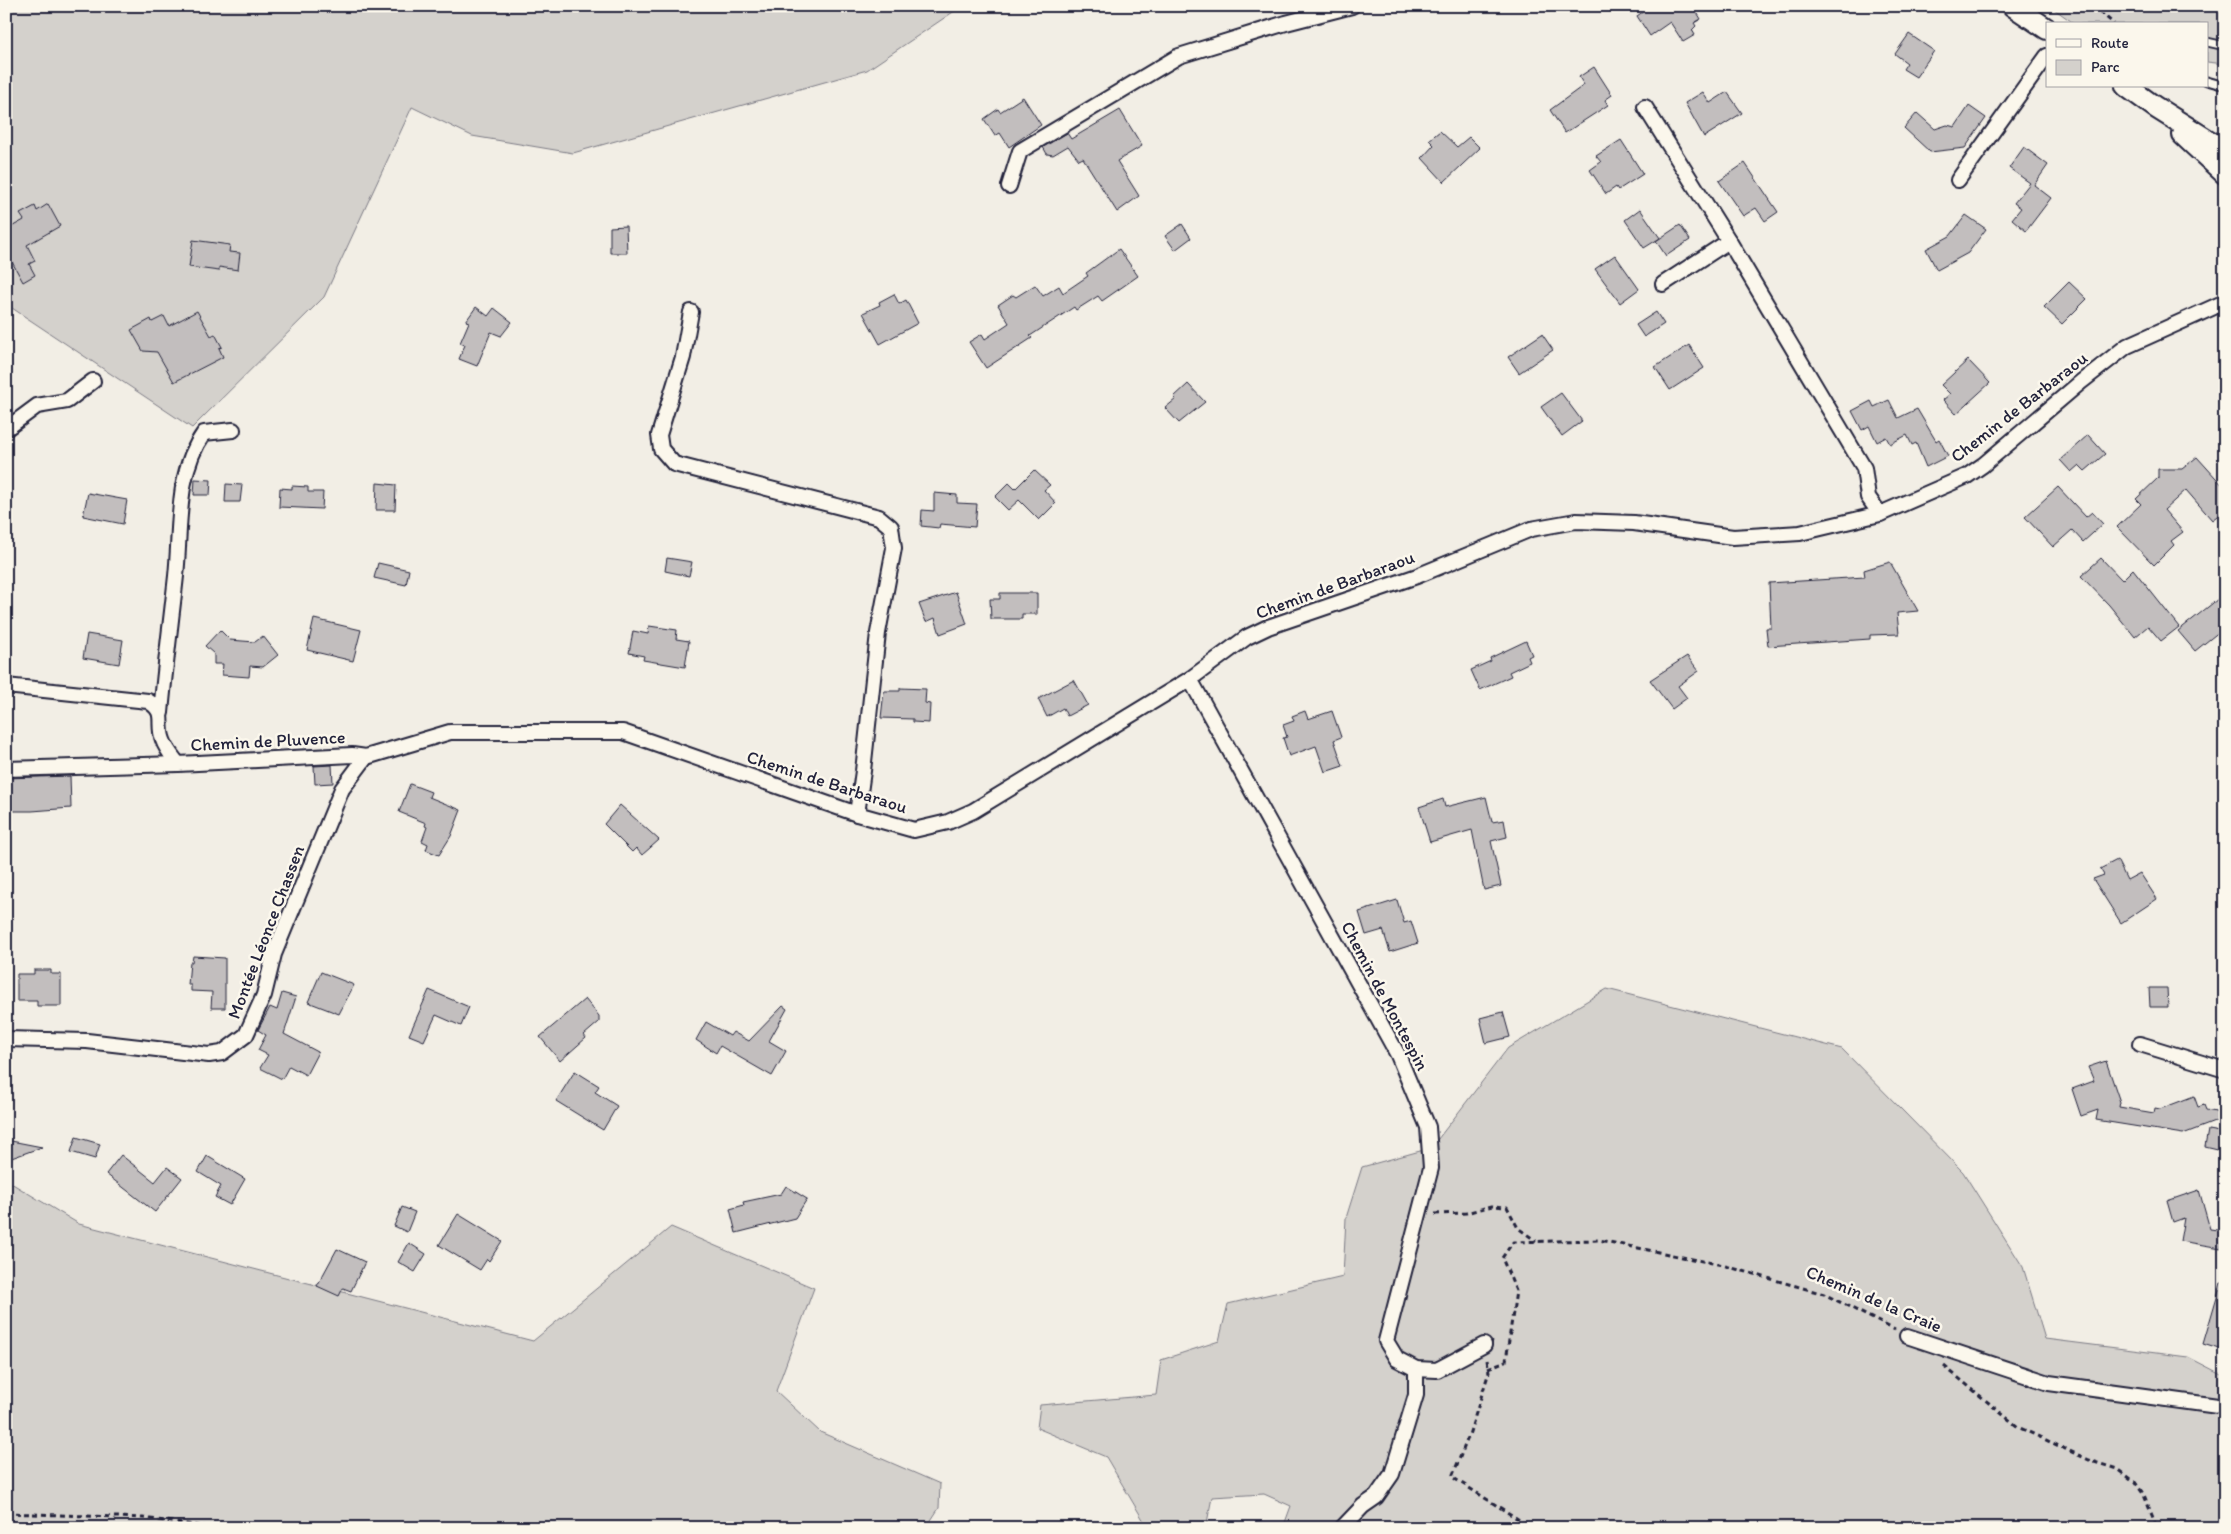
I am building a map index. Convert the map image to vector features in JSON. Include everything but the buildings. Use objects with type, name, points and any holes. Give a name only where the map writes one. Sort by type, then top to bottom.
[{"type":"main road","points":[[2013,6],[2046,28]]},
{"type":"main road","points":[[2129,88],[2155,107],[2225,151]]},
{"type":"main road","points":[[2155,107],[2225,174]]},
{"type":"street","points":[[1008,186],[1020,151],[1179,56],[1286,22],[1352,6]]},
{"type":"street","points":[[1958,180],[2046,57]]},
{"type":"street","points":[[1646,107],[1730,241],[1864,468],[1868,496],[1880,514]]},
{"type":"street","points":[[1663,284],[1730,241]]},
{"type":"street","name":"Chemin de Barbaraou","points":[[366,757],[450,732],[623,732],[857,814],[914,830],[948,822],[973,811],[1190,679],[1248,637],[1268,627],[1417,576],[1531,529],[1576,521],[1634,523],[1733,537],[1800,533],[1880,514],[1967,476],[1983,465],[2081,382],[2127,346],[2225,302]]},
{"type":"street","points":[[691,312],[683,356],[659,435],[661,449],[666,456],[674,464],[879,517],[891,527],[894,548],[878,632],[864,771],[857,814]]},
{"type":"street","points":[[6,429],[37,406],[67,401],[93,381]]},
{"type":"street","name":"Chemin de Pluvence","points":[[233,430],[204,432],[194,447],[185,478],[178,530],[176,575],[161,713],[162,738],[167,751],[178,764],[352,755],[366,757]]},
{"type":"street","name":"Chemin de Montespin","points":[[1190,679],[1402,1064],[1428,1127],[1431,1168],[1386,1341],[1398,1359],[1416,1369]]},
{"type":"street","points":[[6,686],[148,700],[161,713]]},
{"type":"street","name":"Montée Léonce Chassen","points":[[6,1038],[87,1041],[209,1055],[222,1053],[246,1035],[264,995],[274,954],[342,789],[366,757]]},
{"type":"street","points":[[6,769],[178,764]]},
{"type":"street","points":[[2140,1044],[2225,1070]]},
{"type":"street","name":"Chemin de la Craie","points":[[1907,1336],[2049,1383],[2225,1407]]},
{"type":"street","points":[[1342,1528],[1362,1506],[1376,1497],[1392,1474],[1416,1395],[1416,1369],[1437,1370],[1484,1344]]},
{"type":"lane","points":[[2208,42],[2225,46]]},
{"type":"lane","points":[[2208,80],[2225,86]]},
{"type":"path","points":[[2093,6],[2112,22]]},
{"type":"path","points":[[1419,1214],[1466,1213],[1492,1206],[1507,1207],[1518,1228],[1537,1241]]},
{"type":"path","name":"Chemin de la Craie","points":[[1488,1368],[1506,1361],[1516,1292],[1502,1258],[1513,1242],[1599,1240],[1722,1265],[1824,1294],[1907,1336]]},
{"type":"path","points":[[1484,1344],[1489,1372],[1469,1435],[1452,1477],[1532,1528]]},
{"type":"path","points":[[1937,1360],[2018,1427],[2089,1460],[2118,1470],[2135,1482],[2144,1495],[2157,1528]]},
{"type":"path","points":[[6,1513],[143,1518],[217,1528]]},
{"type":"green space","points":[[6,6],[962,6],[867,70],[573,153],[472,136],[412,107],[324,297],[192,428],[6,304]]},
{"type":"green space","points":[[2050,6],[2225,6],[2225,64],[2208,62],[2208,22],[2072,22]]},
{"type":"green space","points":[[1607,989],[1842,1049],[1963,1172],[2023,1267],[2045,1339],[2188,1357],[2225,1376],[2225,1528],[1283,1528],[1291,1506],[1264,1494],[1212,1497],[1206,1528],[1148,1528],[1106,1457],[1037,1428],[1040,1405],[1156,1395],[1161,1360],[1219,1341],[1228,1304],[1343,1277],[1346,1218],[1362,1167],[1431,1148],[1508,1048]]},
{"type":"green space","points":[[6,1180],[79,1224],[533,1341],[671,1227],[814,1288],[776,1391],[820,1432],[940,1484],[939,1508],[926,1528],[6,1528]]}]
